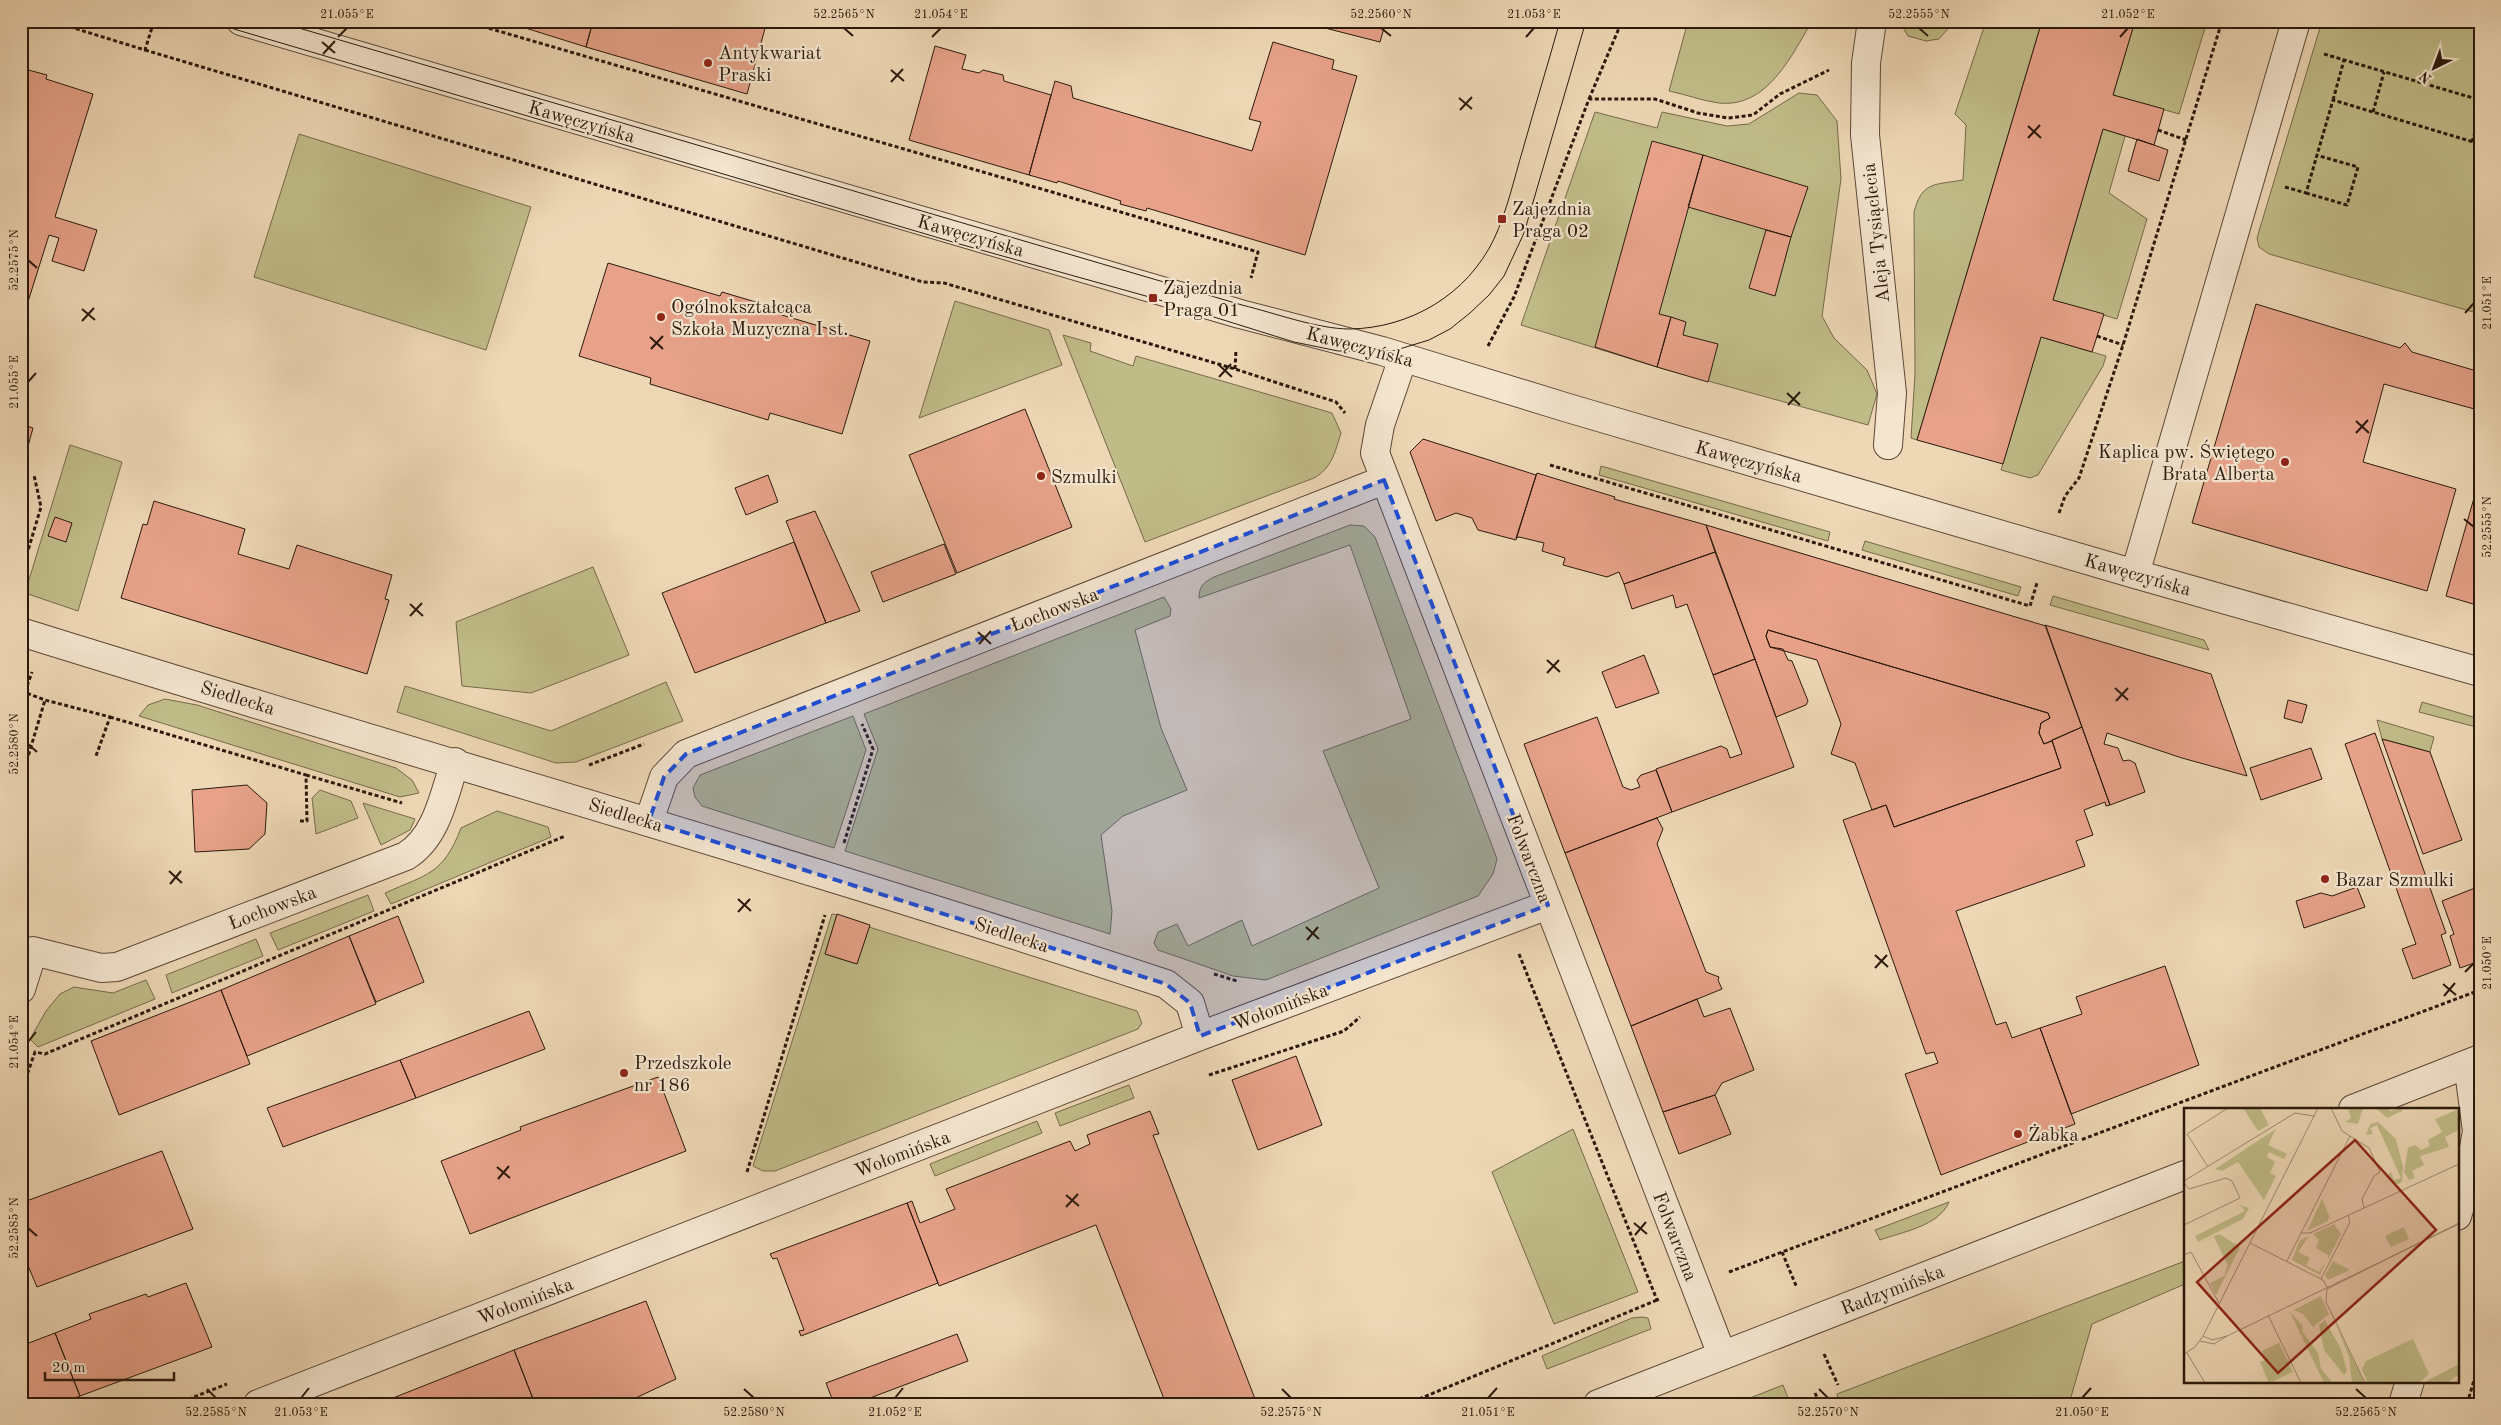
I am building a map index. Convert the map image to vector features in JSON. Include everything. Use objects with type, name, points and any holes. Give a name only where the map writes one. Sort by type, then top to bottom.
[{"type":"street","name":"Kawęczyńska","points":[[241,21],[1240,314],[1403,358],[2135,574],[2480,672]]},
{"type":"street","name":"Aleja Tysiąclecia","points":[[1872,21],[1866,62],[1865,135],[1892,393],[1888,445]]},
{"type":"street","points":[[2135,574],[2293,32]]},
{"type":"street","name":"Folwarczna","points":[[1403,358],[1380,425],[1374,453],[1722,1355]]},
{"type":"street","name":"Łochowska","points":[[649,821],[664,777],[686,754],[1384,480]]},
{"type":"street","name":"Siedlecka","points":[[21,632],[649,821],[922,905],[1166,984],[1190,1002],[1200,1036]]},
{"type":"street","name":"Łochowska","points":[[21,989],[33,951],[101,968],[117,967],[406,856],[416,850],[430,832],[455,762]]},
{"type":"street","name":"Wołomińska","points":[[258,1404],[1200,1036],[1548,905]]},
{"type":"street","points":[[2356,1108],[2474,1062],[2477,1131],[2469,1177],[2458,1213]]},
{"type":"street","name":"Radzymińska","points":[[1598,1404],[2184,1175]]},
{"type":"street","points":[[2403,1404],[2410,1382]]},
{"type":"path","points":[[51,21],[923,282],[944,283],[1235,369],[1236,323],[1258,252],[464,21]]},
{"type":"path","points":[[145,50],[154,21]]},
{"type":"path","points":[[1472,378],[1514,297],[1589,99],[1622,21]]},
{"type":"path","points":[[1550,465],[2030,606],[2065,496],[2079,478],[2123,345],[2222,21]]},
{"type":"path","points":[[2293,32],[2344,60],[2480,100]]},
{"type":"path","points":[[2306,193],[2344,60]]},
{"type":"path","points":[[1589,99],[1655,99],[1698,113],[1728,118],[1753,115],[1780,94],[1828,70],[1866,62]]},
{"type":"path","points":[[2373,112],[2384,72]]},
{"type":"path","points":[[2333,100],[2480,144]]},
{"type":"path","points":[[2472,142],[2480,116]]},
{"type":"path","points":[[2158,130],[2186,140]]},
{"type":"path","points":[[2251,176],[2347,205],[2358,168],[2316,155]]},
{"type":"path","points":[[2097,336],[2123,345]]},
{"type":"path","points":[[21,574],[41,506],[34,475]]},
{"type":"path","points":[[21,691],[45,700],[110,717],[306,775],[307,821],[300,821]]},
{"type":"path","points":[[21,780],[45,700]]},
{"type":"path","points":[[96,756],[110,717]]},
{"type":"path","points":[[843,844],[873,749],[859,717]]},
{"type":"path","points":[[580,768],[650,741]]},
{"type":"path","points":[[21,1092],[35,1052],[45,1054],[573,833]]},
{"type":"path","points":[[746,1177],[828,907]]},
{"type":"path","points":[[1208,972],[1243,983]]},
{"type":"path","points":[[1726,1273],[2480,990]]},
{"type":"path","points":[[1407,1404],[1657,1300]]},
{"type":"path","points":[[2467,1404],[2480,1360]]},
{"type":"path","points":[[1815,1393],[1820,1404]]},
{"type":"highlighted area","points":[[1384,480],[1548,905],[1200,1036],[1190,1003],[1166,984],[649,821],[664,777],[686,754]]},
{"type":"shaded area","points":[[1688,21],[1812,21],[1786,64],[1764,89],[1751,97],[1736,102],[1719,103],[1669,91]]},
{"type":"shaded area","points":[[1899,21],[1955,21],[1939,39],[1926,41],[1908,36]]},
{"type":"shaded area","points":[[1986,21],[2042,21],[1917,440],[1911,438],[1915,374],[1914,212],[1921,195],[1931,186],[1963,180],[1966,125],[1955,114]]},
{"type":"shaded area","points":[[2135,21],[2207,21],[2179,114],[2113,95]]},
{"type":"shaded area","points":[[2322,21],[2480,21],[2480,304],[2477,313],[2269,254],[2259,247],[2257,238]]},
{"type":"shaded area","points":[[1799,93],[1817,95],[1837,121],[1841,179],[1822,316],[1834,338],[1867,370],[1877,394],[1868,425],[1657,367],[1521,325],[1595,112],[1657,128],[1662,112],[1727,126],[1749,124]]},
{"type":"shaded area","points":[[2103,129],[2125,136],[2109,193],[2147,219],[2117,319],[2053,300]]},
{"type":"shaded area","points":[[299,134],[531,207],[486,350],[254,277]]},
{"type":"shaded area","points":[[955,301],[1049,330],[1062,365],[919,418]]},
{"type":"shaded area","points":[[1063,335],[1091,343],[1090,351],[1133,366],[1136,356],[1332,413],[1341,433],[1332,459],[1325,469],[1314,478],[1145,542]]},
{"type":"shaded area","points":[[2041,337],[2106,356],[2103,366],[2038,475],[2030,478],[2001,470]]},
{"type":"shaded area","points":[[70,445],[122,462],[78,611],[25,593]]},
{"type":"shaded area","points":[[1601,466],[1830,532],[1828,541],[1599,475]]},
{"type":"shaded area","points":[[1350,525],[1364,526],[1375,537],[1497,859],[1493,874],[1478,896],[1266,980],[1233,976],[1158,950],[1154,943],[1158,932],[1177,924],[1188,946],[1242,920],[1252,946],[1379,888],[1323,751],[1411,719],[1350,545],[1199,598],[1203,585],[1214,577]]},
{"type":"shaded area","points":[[1865,541],[2021,587],[2018,596],[1862,550]]},
{"type":"shaded area","points":[[593,567],[629,655],[531,693],[462,686],[456,622]]},
{"type":"shaded area","points":[[2053,596],[2204,640],[2209,650],[2050,605]]},
{"type":"shaded area","points":[[1164,597],[1171,609],[1170,616],[1135,630],[1161,728],[1187,790],[1123,816],[1101,835],[1112,911],[1110,934],[845,851],[878,749],[864,714]]},
{"type":"shaded area","points":[[666,682],[683,721],[576,762],[556,763],[397,712],[405,686],[551,731]]},
{"type":"shaded area","points":[[165,699],[197,705],[396,768],[412,780],[419,793],[400,797],[139,716],[148,705]]},
{"type":"shaded area","points":[[2422,702],[2480,719],[2480,728],[2419,712]]},
{"type":"shaded area","points":[[853,716],[866,750],[834,848],[702,806],[695,797],[693,788],[700,775]]},
{"type":"shaded area","points":[[2377,720],[2434,737],[2430,752],[2382,739]]},
{"type":"shaded area","points":[[320,790],[351,801],[358,818],[316,834],[312,798]]},
{"type":"shaded area","points":[[363,803],[415,819],[410,830],[381,845]]},
{"type":"shaded area","points":[[497,811],[548,827],[551,837],[391,904],[385,893],[432,871],[447,855],[461,828]]},
{"type":"shaded area","points":[[368,895],[374,911],[278,950],[270,933]]},
{"type":"shaded area","points":[[832,914],[837,915],[825,954],[857,964],[869,927],[1137,1011],[1142,1023],[1138,1029],[775,1171],[763,1171],[753,1166]]},
{"type":"shaded area","points":[[256,939],[263,956],[172,993],[166,975]]},
{"type":"shaded area","points":[[146,980],[155,999],[38,1047],[30,1039],[46,1011],[60,994],[74,987],[113,993]]},
{"type":"shaded area","points":[[1129,1085],[1134,1098],[1060,1126],[1055,1113]]},
{"type":"shaded area","points":[[1037,1121],[1042,1133],[935,1176],[930,1164]]},
{"type":"shaded area","points":[[1573,1129],[1638,1292],[1554,1324],[1492,1172]]},
{"type":"shaded area","points":[[1949,1202],[1937,1217],[1909,1231],[1880,1240],[1875,1230]]},
{"type":"shaded area","points":[[2184,1261],[2184,1284],[2092,1324],[2069,1404],[1839,1404],[1837,1394]]},
{"type":"shaded area","points":[[1632,1318],[1648,1318],[1651,1329],[1547,1369],[1542,1356]]},
{"type":"shaded area","points":[[1783,1385],[1788,1398],[1772,1404],[1735,1404]]},
{"type":"building","points":[[503,21],[593,21],[586,47]]},
{"type":"building","points":[[593,21],[767,21],[747,94],[586,47]]},
{"type":"building","points":[[1046,21],[1072,21],[1070,28]]},
{"type":"building","points":[[1323,21],[1386,21],[1380,42],[1321,27]]},
{"type":"building","points":[[2042,21],[2135,21],[2113,95],[2164,109],[2154,145],[2103,129],[2053,300],[2104,314],[2092,352],[2041,337],[2003,464],[1917,440]]},
{"type":"building","points":[[1273,42],[1334,60],[1332,69],[1357,76],[1305,255],[1147,208],[1146,211],[1120,204],[1121,201],[1058,181],[1057,183],[1029,175],[1055,81],[1071,86],[1073,98],[1252,151],[1261,122],[1249,119]]},
{"type":"building","points":[[935,46],[966,55],[962,69],[979,73],[983,70],[1003,75],[1004,81],[1051,95],[1029,175],[909,140]]},
{"type":"building","points":[[21,68],[47,75],[46,79],[93,94],[55,217],[97,230],[84,271],[52,261],[59,238],[49,235],[21,324]]},
{"type":"building","points":[[2137,139],[2168,150],[2159,181],[2128,171]]},
{"type":"building","points":[[1652,141],[1703,155],[1659,314],[1671,317],[1657,367],[1595,347]]},
{"type":"building","points":[[1703,155],[1808,187],[1791,237],[1688,207]]},
{"type":"building","points":[[1766,230],[1791,237],[1775,296],[1749,288]]},
{"type":"building","points":[[608,263],[720,296],[722,292],[759,303],[758,308],[870,341],[842,434],[770,413],[768,420],[650,384],[651,378],[579,356]]},
{"type":"building","points":[[2256,304],[2400,348],[2405,343],[2412,352],[2480,372],[2478,410],[2384,384],[2363,462],[2456,489],[2427,591],[2192,523]]},
{"type":"building","points":[[1671,317],[1686,322],[1683,335],[1718,344],[1708,382],[1657,367]]},
{"type":"building","points":[[1025,409],[1072,527],[957,573],[909,455]]},
{"type":"building","points":[[21,424],[33,428],[25,457],[21,456]]},
{"type":"building","points":[[1423,439],[1536,475],[1516,540],[1478,530],[1472,518],[1456,513],[1436,521],[1410,452]]},
{"type":"building","points":[[1537,473],[1615,497],[1614,499],[1706,525],[1715,552],[1624,584],[1619,572],[1607,577],[1563,565],[1565,558],[1542,551],[1544,543],[1519,537],[1516,538]]},
{"type":"building","points":[[768,475],[778,502],[746,515],[735,488]]},
{"type":"building","points":[[2480,477],[2480,606],[2446,596]]},
{"type":"building","points":[[154,501],[245,529],[238,554],[289,569],[297,545],[392,575],[385,599],[389,600],[367,674],[121,598],[143,524],[147,525]]},
{"type":"building","points":[[815,511],[860,611],[826,623],[786,521]]},
{"type":"building","points":[[55,517],[72,523],[66,542],[48,536]]},
{"type":"building","points":[[1706,525],[2046,626],[2082,727],[2044,744],[2039,733],[2041,723],[2050,718],[2048,713],[1768,630],[1766,636],[1770,647],[1783,649],[1788,660],[1792,661],[1808,701],[1806,705],[1776,717]]},
{"type":"building","points":[[794,542],[826,623],[695,673],[662,593]]},
{"type":"building","points":[[944,544],[956,574],[883,602],[871,572]]},
{"type":"building","points":[[1715,552],[1755,659],[1713,675],[1687,604],[1676,608],[1673,595],[1632,609],[1624,584]]},
{"type":"building","points":[[2045,625],[2211,674],[2247,776],[2182,758],[2107,733],[2104,744],[2118,748],[2123,761],[2129,760],[2135,763],[2145,792],[2110,805]]},
{"type":"building","points":[[1768,630],[2048,713],[2050,718],[2041,723],[2039,733],[2044,744],[2052,741],[2061,768],[1894,827],[1886,805],[1872,810],[1855,763],[1831,754],[1841,724],[1817,660],[1770,647],[1766,636]]},
{"type":"building","points":[[1644,655],[1659,693],[1616,708],[1602,672]]},
{"type":"building","points":[[1755,659],[1794,767],[1672,812],[1656,769],[1721,746],[1727,749],[1730,758],[1742,754],[1713,675]]},
{"type":"building","points":[[2288,700],[2307,705],[2302,723],[2284,718]]},
{"type":"building","points":[[1597,717],[1623,787],[1631,790],[1640,787],[1637,780],[1641,775],[1656,770],[1672,812],[1565,853],[1524,744]]},
{"type":"building","points":[[2082,727],[2110,805],[2106,806],[2105,802],[2084,810],[2093,835],[2076,841],[2085,866],[1956,911],[1996,1025],[2006,1022],[2012,1038],[2040,1028],[2075,1124],[1941,1175],[1905,1074],[1938,1063],[1934,1052],[1926,1054],[1843,820],[1886,805],[1894,827],[2061,768],[2052,740]]},
{"type":"building","points":[[2375,733],[2446,933],[2441,935],[2451,965],[2413,979],[2402,949],[2416,944],[2345,744]]},
{"type":"building","points":[[2382,739],[2430,752],[2462,840],[2423,854]]},
{"type":"building","points":[[2311,748],[2322,779],[2261,800],[2250,768]]},
{"type":"building","points":[[247,785],[267,803],[265,834],[249,849],[195,852],[192,790]]},
{"type":"building","points":[[1657,818],[1663,829],[1657,844],[1706,972],[1719,977],[1718,980],[1722,989],[1631,1026],[1565,853]]},
{"type":"building","points":[[2480,886],[2480,961],[2460,968],[2450,936],[2454,934],[2442,901]]},
{"type":"building","points":[[2357,887],[2365,907],[2304,928],[2296,901],[2321,893],[2332,896]]},
{"type":"building","points":[[837,914],[870,925],[857,964],[825,954]]},
{"type":"building","points":[[398,916],[424,982],[376,1002],[349,936]]},
{"type":"building","points":[[349,936],[376,1004],[247,1056],[221,990]]},
{"type":"building","points":[[2165,966],[2199,1065],[2071,1114],[2040,1028],[2082,1014],[2076,997]]},
{"type":"building","points":[[221,990],[250,1064],[119,1115],[91,1041]]},
{"type":"building","points":[[1697,999],[1704,1017],[1730,1008],[1754,1070],[1722,1083],[1715,1095],[1663,1112],[1631,1026]]},
{"type":"building","points":[[529,1011],[545,1049],[416,1098],[400,1060]]},
{"type":"building","points":[[1296,1056],[1322,1125],[1258,1150],[1232,1080]]},
{"type":"building","points":[[400,1060],[416,1098],[283,1147],[267,1108]]},
{"type":"building","points":[[658,1077],[686,1151],[470,1234],[441,1161],[521,1130],[520,1127]]},
{"type":"building","points":[[1715,1095],[1731,1134],[1679,1154],[1663,1112]]},
{"type":"building","points":[[1150,1111],[1159,1134],[1153,1135],[1257,1404],[1166,1404],[1096,1225],[939,1286],[907,1203],[912,1201],[920,1223],[955,1209],[946,1189],[1070,1141],[1075,1151],[1090,1144],[1087,1135]]},
{"type":"building","points":[[162,1151],[193,1229],[37,1287],[21,1249],[21,1203]]},
{"type":"building","points":[[907,1203],[938,1283],[801,1336],[799,1331],[804,1330],[777,1258],[773,1259],[770,1254]]},
{"type":"building","points":[[186,1283],[212,1347],[80,1396],[55,1333],[91,1319],[89,1314],[146,1294],[148,1297]]},
{"type":"building","points":[[646,1301],[676,1379],[623,1404],[535,1404],[514,1350]]},
{"type":"building","points":[[55,1333],[80,1396],[60,1404],[21,1404],[21,1346]]},
{"type":"building","points":[[957,1334],[968,1361],[854,1404],[834,1404],[826,1383]]},
{"type":"building","points":[[514,1350],[535,1404],[395,1404],[393,1398]]},
{"type":"building","points":[[393,1398],[395,1404],[375,1404]]},
{"type":"tram line","points":[[207,21],[956,243],[1153,298],[1294,342],[1338,351],[1393,351],[1429,340],[1450,329],[1470,313],[1489,295],[1504,276],[1524,233],[1586,21]]},
{"type":"tram line","points":[[275,21],[1242,305],[1310,324],[1350,329],[1372,327],[1415,315],[1434,305],[1452,292],[1469,277],[1483,259],[1499,228],[1507,206],[1560,21]]},
{"type":"place","name":"Antykwariat Praski","points":[[708,63]]},
{"type":"place","name":"Zajezdnia Praga 02","points":[[1502,219]]},
{"type":"place","name":"Zajezdnia Praga 01","points":[[1153,298]]},
{"type":"place","name":"Ogólnokształcąca Szkoła Muzyczna I st.","points":[[661,317]]},
{"type":"place","name":"Kaplica pw. Świętego Brata Alberta","points":[[2285,462]]},
{"type":"place","name":"Szmulki","points":[[1041,476]]},
{"type":"place","name":"Bazar Szmulki","points":[[2325,879]]},
{"type":"place","name":"Przedszkole nr 186","points":[[624,1073]]},
{"type":"place","name":"Żabka","points":[[2018,1134]]}]
